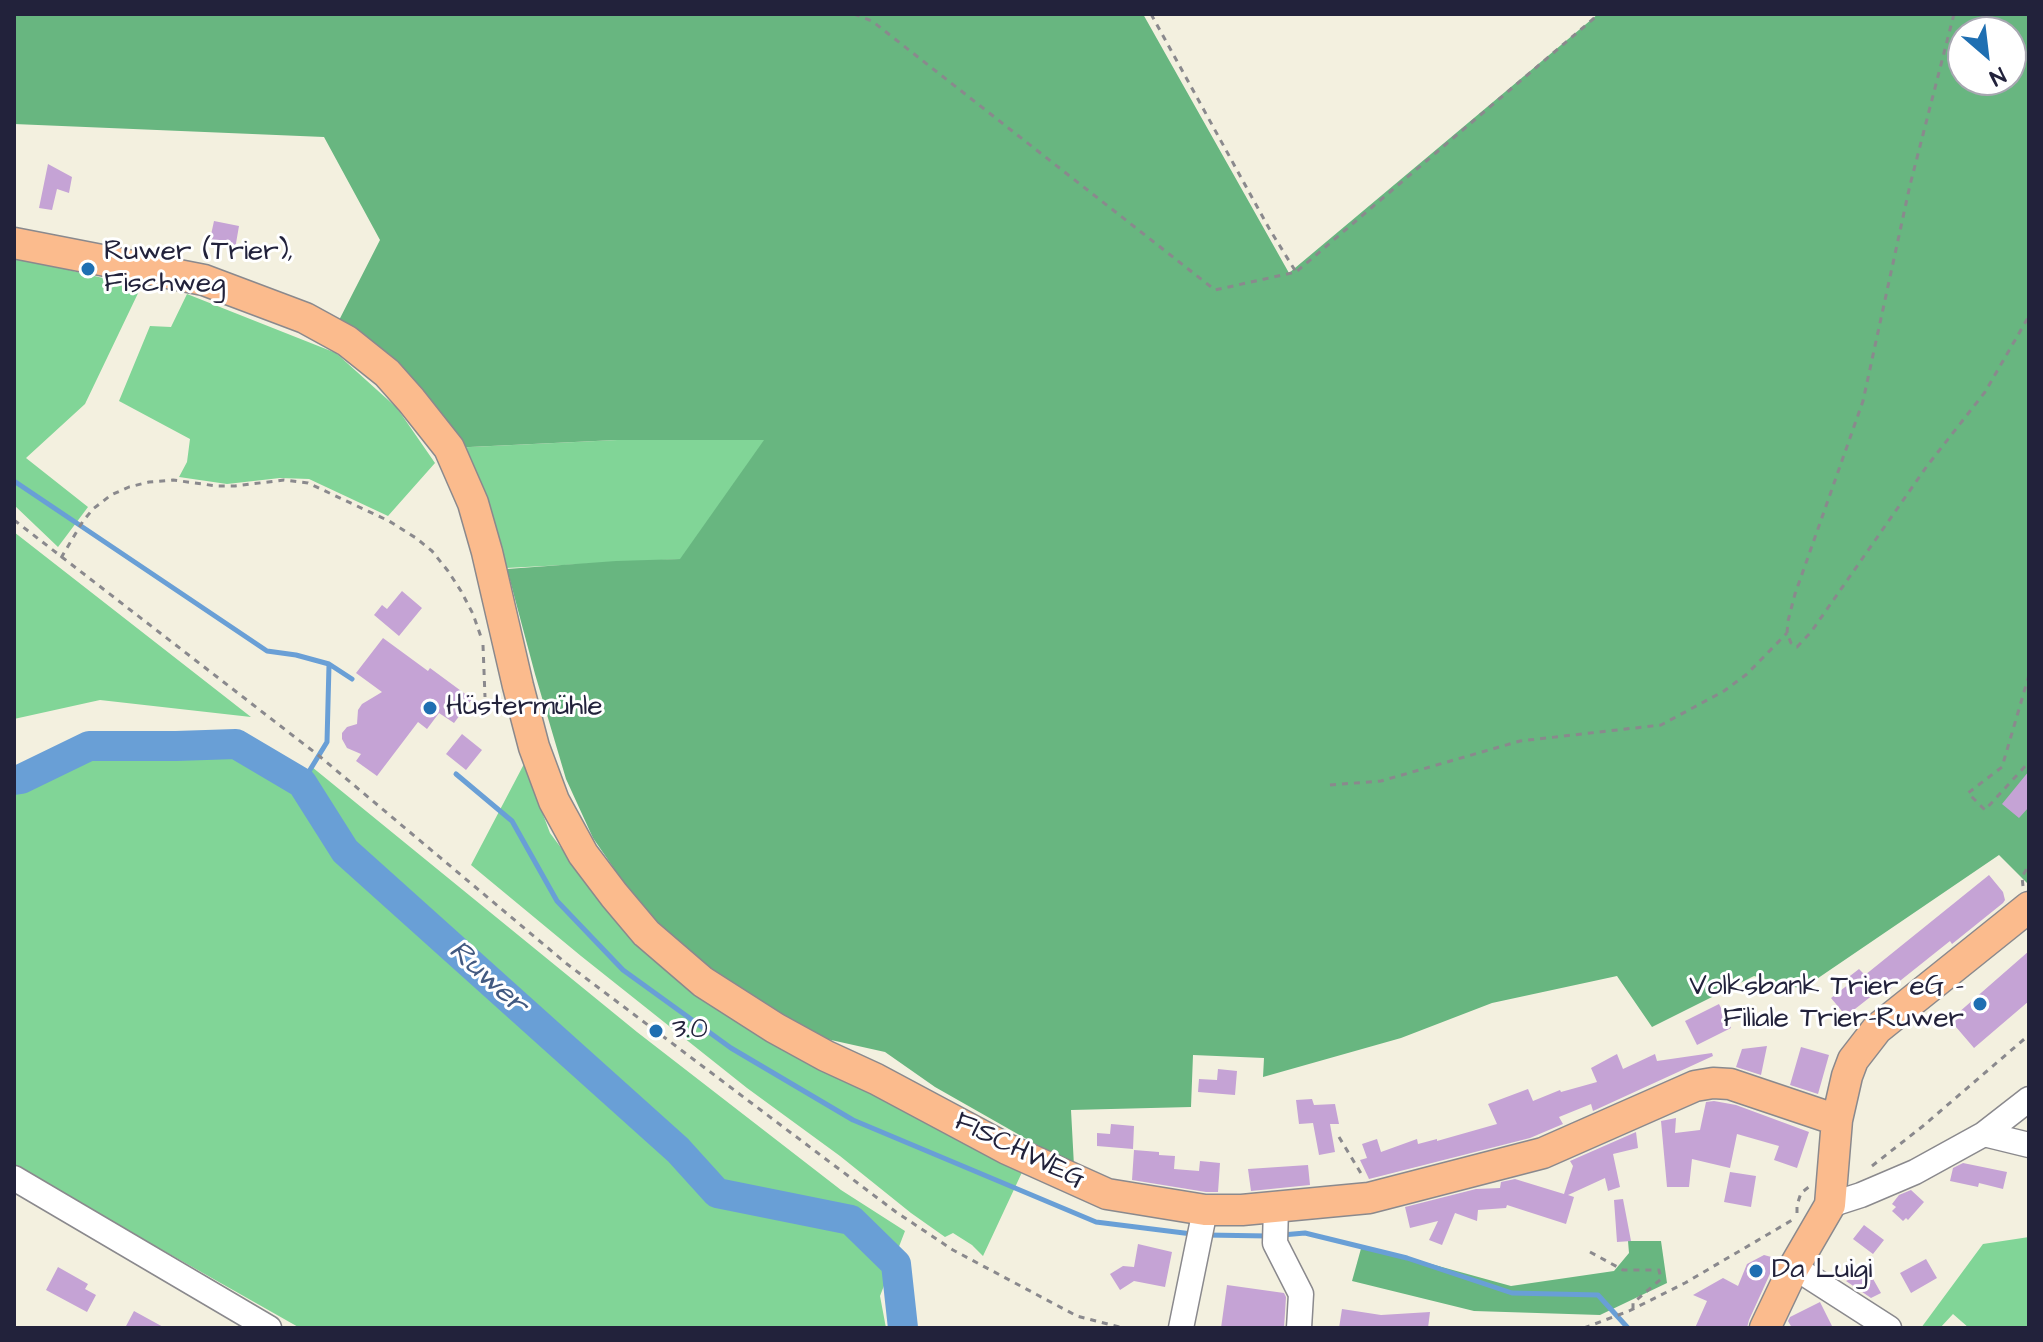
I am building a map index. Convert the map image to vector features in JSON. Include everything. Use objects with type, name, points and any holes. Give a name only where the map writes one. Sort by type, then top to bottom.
[{"type":"main road","name":"FISCHWEG","points":[[14,243],[204,280],[305,318],[347,341],[387,373],[449,448],[473,503],[534,747],[554,801],[583,854],[646,933],[703,982],[775,1028],[1007,1149],[1107,1194],[1202,1229],[1242,1210],[1276,1226],[1369,1198],[1543,1153],[1695,1086],[1730,1084],[1837,1120]]},
{"type":"main road","points":[[1765,1328],[1794,1267],[1830,1205],[1837,1120],[1847,1076],[1860,1050],[1877,1029],[2029,907]]},
{"type":"street","points":[[1830,1205],[1915,1172],[1984,1134],[2029,1099]]},
{"type":"street","points":[[1984,1134],[2029,1145]]},
{"type":"street","points":[[14,1178],[269,1328]]},
{"type":"street","points":[[1276,1226],[1301,1294],[1299,1328]]},
{"type":"street","points":[[1181,1328],[1202,1229]]},
{"type":"street","points":[[1794,1267],[1889,1328]]},
{"type":"path","points":[[854,14],[872,21],[1215,290],[1296,272],[1599,14]]},
{"type":"path","points":[[1151,14],[1296,272]]},
{"type":"path","points":[[1954,14],[1910,185],[1863,401],[1795,594],[1787,633],[1791,643],[1797,647],[1802,644],[1927,466],[1985,392],[2029,316]]},
{"type":"path","points":[[61,558],[83,521],[101,501],[129,487],[173,480],[235,486],[284,480],[308,483],[389,521],[432,551],[448,571],[473,614],[483,642],[485,697]]},
{"type":"path","points":[[14,520],[318,755],[567,964],[896,1212],[953,1250],[1077,1316],[1123,1328]]},
{"type":"path","points":[[1330,785],[1381,781],[1520,741],[1661,725],[1724,691],[1747,674],[1787,633]]},
{"type":"path","points":[[2029,675],[2002,767],[1968,793],[1985,810],[2029,762]]},
{"type":"path","points":[[1868,1169],[2029,1035]]},
{"type":"path","points":[[1339,1137],[1360,1170],[1369,1198]]},
{"type":"path","points":[[1584,1328],[1631,1310],[1685,1283],[1797,1217]]},
{"type":"path","points":[[1590,1252],[1623,1270],[1659,1270],[1661,1279],[1633,1303],[1631,1310]]},
{"type":"green space","points":[[14,14],[1143,14],[1289,273],[1598,14],[2029,14],[2029,885],[1999,855],[1802,989],[1754,976],[1652,1027],[1617,976],[1492,1003],[1401,1038],[1263,1077],[1264,1058],[1193,1055],[1191,1107],[1071,1110],[1074,1166],[935,1087],[885,1052],[822,1038],[766,1009],[686,954],[631,895],[593,838],[566,779],[507,569],[680,559],[764,440],[616,440],[449,448],[333,332],[380,240],[324,137],[14,124]]},
{"type":"green space","points":[[14,257],[141,287],[85,404],[26,458],[88,507],[58,547],[14,505]]},
{"type":"green space","points":[[187,294],[336,353],[397,408],[435,463],[388,516],[309,479],[280,478],[227,484],[179,477],[187,462],[190,439],[119,401],[150,326],[171,327]]},
{"type":"green space","points":[[617,440],[765,440],[681,559],[506,568],[477,482],[450,448]]},
{"type":"green space","points":[[14,532],[251,717],[100,700],[14,719]]},
{"type":"green space","points":[[236,744],[301,783],[312,767],[637,1032],[841,1190],[905,1231],[880,1296],[886,1328],[300,1328],[14,1166],[14,780],[89,746]]},
{"type":"green space","points":[[524,764],[550,833],[617,923],[673,972],[826,1072],[1024,1168],[983,1256],[953,1233],[945,1237],[911,1213],[747,1088],[471,865]]},
{"type":"green space","points":[[2029,1237],[2029,1328],[1969,1328],[1953,1314],[1940,1328],[1921,1328],[1983,1244]]},
{"type":"green space","points":[[1628,1241],[1661,1241],[1667,1283],[1600,1315],[1474,1311],[1352,1281],[1362,1245],[1511,1286],[1614,1271],[1629,1253]]},
{"type":"building","points":[[48,164],[72,177],[69,193],[57,189],[52,210],[39,208]]},
{"type":"building","points":[[214,221],[239,226],[235,249],[209,244]]},
{"type":"building","points":[[402,591],[422,608],[399,636],[374,615],[382,605],[387,609]]},
{"type":"building","name":"Hüstermühle","points":[[383,638],[472,699],[454,723],[439,713],[427,729],[418,722],[377,776],[356,761],[361,754],[347,748],[342,733],[347,727],[357,724],[358,710],[362,704],[382,692],[356,673]]},
{"type":"building","points":[[462,734],[482,750],[466,770],[446,754]]},
{"type":"building","points":[[2029,771],[2029,807],[2019,818],[2002,804]]},
{"type":"building","points":[[1989,875],[2003,892],[2003,903],[1881,996],[1878,991],[1846,1016],[1831,998],[1849,984],[1846,979],[1859,969],[1865,975]]},
{"type":"building","points":[[2029,951],[2029,1001],[1974,1048],[1950,1020]]},
{"type":"building","points":[[1719,1004],[1731,1028],[1697,1045],[1685,1021]]},
{"type":"building","points":[[1767,1046],[1761,1075],[1736,1067],[1742,1049]]},
{"type":"building","points":[[1801,1047],[1829,1055],[1818,1094],[1790,1085]]},
{"type":"building","points":[[1712,1053],[1713,1056],[1593,1111],[1591,1104],[1559,1117],[1563,1124],[1530,1138],[1369,1179],[1360,1160],[1367,1158],[1362,1144],[1377,1139],[1381,1152],[1417,1139],[1418,1144],[1437,1141],[1497,1124],[1488,1104],[1528,1089],[1533,1101],[1560,1090],[1597,1082],[1591,1068],[1617,1054],[1623,1069],[1655,1054],[1657,1061]]},
{"type":"building","points":[[1218,1069],[1237,1071],[1235,1095],[1198,1092],[1199,1079],[1217,1080]]},
{"type":"building","points":[[1312,1099],[1314,1105],[1335,1104],[1339,1124],[1330,1124],[1335,1152],[1319,1155],[1313,1123],[1299,1124],[1296,1100]]},
{"type":"building","points":[[1706,1102],[1736,1105],[1809,1132],[1797,1168],[1774,1160],[1779,1146],[1737,1134],[1730,1168],[1692,1159],[1689,1187],[1667,1187],[1661,1121],[1676,1118],[1675,1133],[1700,1130]]},
{"type":"building","points":[[1111,1124],[1134,1126],[1133,1149],[1097,1146],[1097,1133],[1110,1134]]},
{"type":"building","points":[[1636,1132],[1638,1148],[1613,1154],[1620,1187],[1608,1191],[1605,1178],[1568,1195],[1574,1197],[1566,1224],[1507,1205],[1506,1208],[1478,1210],[1477,1221],[1455,1213],[1442,1245],[1429,1240],[1438,1221],[1410,1228],[1405,1207],[1476,1189],[1500,1188],[1501,1182],[1515,1179],[1564,1194],[1573,1166],[1570,1161]]},
{"type":"building","points":[[1134,1150],[1175,1156],[1174,1169],[1199,1171],[1200,1161],[1220,1163],[1218,1192],[1132,1180]]},
{"type":"building","points":[[1963,1163],[2007,1172],[2003,1189],[1950,1181],[1953,1168]]},
{"type":"building","points":[[1308,1165],[1310,1185],[1251,1191],[1248,1169]]},
{"type":"building","points":[[1730,1172],[1756,1176],[1751,1207],[1724,1202]]},
{"type":"building","points":[[1911,1190],[1924,1202],[1908,1220],[1903,1221],[1892,1211],[1896,1207],[1892,1204],[1899,1195]]},
{"type":"building","points":[[1623,1199],[1631,1241],[1617,1242],[1614,1200]]},
{"type":"building","points":[[1864,1225],[1884,1240],[1873,1254],[1853,1239]]},
{"type":"building","points":[[1138,1244],[1172,1252],[1165,1287],[1134,1281],[1120,1290],[1110,1274],[1123,1266],[1134,1267]]},
{"type":"building","points":[[1764,1255],[1775,1258],[1774,1265],[1747,1328],[1695,1328],[1707,1301],[1693,1295],[1723,1278],[1738,1286],[1747,1264]]},
{"type":"building","points":[[1926,1259],[1937,1278],[1911,1293],[1900,1273]]},
{"type":"building","points":[[58,1267],[88,1284],[85,1289],[96,1295],[87,1312],[46,1290]]},
{"type":"building","points":[[1868,1270],[1881,1293],[1871,1298],[1846,1281]]},
{"type":"building","points":[[1227,1285],[1284,1293],[1284,1328],[1221,1328]]},
{"type":"building","points":[[1820,1302],[1833,1328],[1792,1328],[1788,1321],[1790,1317]]},
{"type":"building","points":[[1342,1309],[1381,1315],[1430,1312],[1428,1328],[1339,1328]]},
{"type":"building","points":[[134,1311],[165,1328],[125,1328]]},
{"type":"waterway","points":[[14,481],[267,651],[329,664],[352,679]]},
{"type":"waterway","points":[[302,783],[327,742],[329,665]]},
{"type":"waterway","name":"Ruwer","points":[[14,780],[89,746],[236,744],[302,783],[345,851],[678,1150],[717,1193],[851,1220],[896,1264],[903,1328]]},
{"type":"waterway","points":[[456,774],[512,821],[557,901],[623,970],[731,1048],[853,1120],[1096,1222],[1192,1234]]},
{"type":"waterway","points":[[1282,1235],[1305,1233],[1407,1258],[1512,1293],[1598,1295],[1628,1328]]},
{"type":"waterway","points":[[1206,1235],[1268,1236]]},
{"type":"place","name":"Ruwer (Trier), Fischweg","points":[[88,269]]},
{"type":"place","name":"Hüstermühle","points":[[430,708]]},
{"type":"place","name":"Volksbank Trier eG - Filiale Trier-Ruwer","points":[[1980,1004]]},
{"type":"place","name":"3.0","points":[[656,1031]]},
{"type":"place","name":"Da Luigi","points":[[1756,1271]]}]
